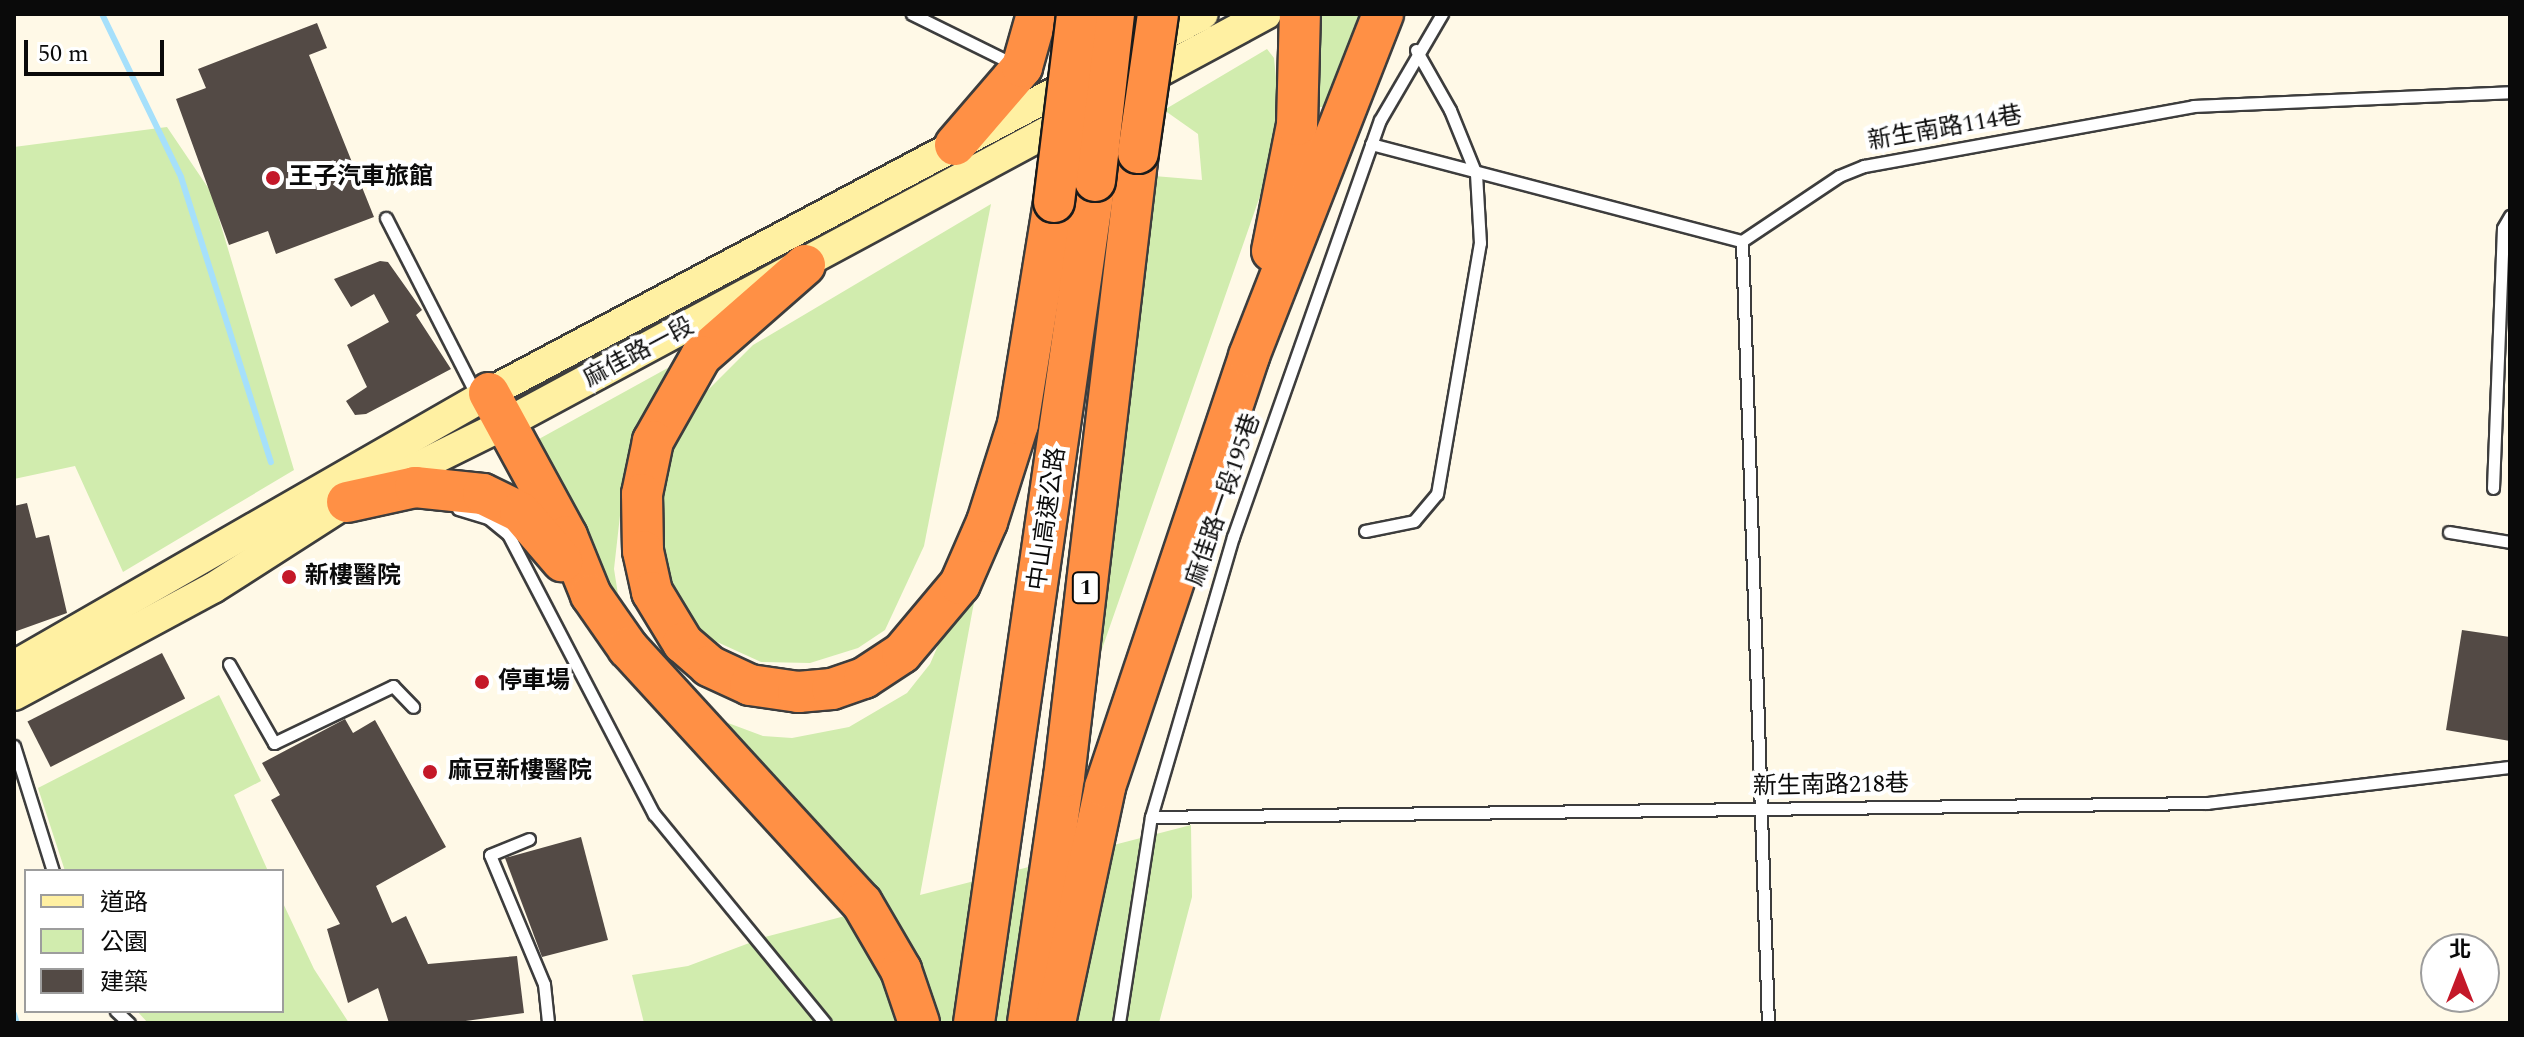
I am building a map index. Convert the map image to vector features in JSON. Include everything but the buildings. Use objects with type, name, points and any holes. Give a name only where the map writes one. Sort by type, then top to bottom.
[{"type":"highway","points":[[955,145],[1022,67],[1037,14]]},
{"type":"highway","points":[[805,265],[701,356],[653,441],[642,494],[643,551],[652,592],[683,643],[709,666],[750,685],[798,692],[832,689],[864,678],[902,653],[960,584],[987,522],[1018,424],[1054,202],[1077,14]]},
{"type":"highway","name":"中山高速公路","points":[[974,1023],[1095,181],[1114,14]]},
{"type":"highway","name":"中山高速公路","points":[[1028,1023],[1064,777],[1138,153],[1158,14]]},
{"type":"highway","points":[[1249,356],[1297,125],[1300,14]]},
{"type":"highway","points":[[1055,1023],[1105,787],[1249,356],[1383,14]]},
{"type":"highway","points":[[492,405],[567,536],[591,595]]},
{"type":"highway","points":[[347,502],[432,486],[483,494],[520,512],[591,595],[628,648],[862,903],[901,970],[919,1023]]},
{"type":"main road","name":"麻佳路一段","points":[[14,666],[492,405],[955,145],[1203,14]]},
{"type":"main road","name":"麻佳路一段","points":[[14,695],[213,588],[492,405],[805,265],[1266,14]]},
{"type":"lane","points":[[912,14],[1022,67]]},
{"type":"lane","name":"麻佳路一段195巷","points":[[1119,1023],[1151,817],[1233,537],[1371,144],[1442,14]]},
{"type":"lane","points":[[1365,531],[1414,521],[1437,494],[1480,243],[1476,174],[1450,110],[1416,49]]},
{"type":"lane","name":"新生南路114巷","points":[[1742,241],[1839,176],[1864,166],[2193,106],[2510,92]]},
{"type":"lane","points":[[1371,144],[1476,174],[1742,241],[1768,1023]]},
{"type":"lane","points":[[2493,488],[2503,228],[2510,216]]},
{"type":"lane","points":[[386,218],[492,405]]},
{"type":"lane","points":[[347,502],[414,498],[488,518],[508,534],[654,814],[825,1023]]},
{"type":"lane","points":[[2449,532],[2510,542]]},
{"type":"lane","points":[[229,664],[274,743],[393,686],[413,707]]},
{"type":"lane","points":[[14,746],[52,869]]},
{"type":"lane","name":"新生南路218巷","points":[[1151,817],[2207,803],[2510,767]]},
{"type":"lane","points":[[529,839],[490,855],[544,984],[548,1023]]},
{"type":"green space","points":[[1312,14],[1368,14],[1324,107],[1311,107]]},
{"type":"green space","points":[[1267,49],[1274,58],[1278,98],[1275,153],[1087,692],[1154,176],[1202,180],[1198,134],[1164,110]]},
{"type":"green space","points":[[167,127],[211,192],[294,470],[123,572],[75,466],[14,479],[14,147]]},
{"type":"green space","points":[[991,204],[924,546],[885,630],[858,648],[810,663],[761,662],[704,636],[670,600],[651,554],[668,447],[702,396],[753,345]]},
{"type":"green space","points":[[733,332],[644,428],[626,462],[614,569],[620,607],[712,717],[763,736],[792,738],[849,727],[907,693],[930,664],[987,532],[920,895],[1191,825],[1192,897],[1159,1023],[644,1023],[632,975],[688,966],[765,937],[864,911],[650,684],[519,450]]},
{"type":"green space","points":[[219,695],[261,781],[234,795],[267,869],[64,869],[38,788]]},
{"type":"green space","points":[[284,905],[314,969],[349,1023],[148,1023],[139,1013],[284,1013]]},
{"type":"waterway","points":[[102,14],[181,177],[271,462]]},
{"type":"waterway","points":[[14,1014],[17,1023]]},
{"type":"place","name":"王子汽車旅館","points":[[273,178]]},
{"type":"place","name":"新樓醫院","points":[[289,577]]},
{"type":"place","name":"停車場","points":[[482,682]]},
{"type":"place","name":"麻豆新樓醫院","points":[[430,772]]}]
